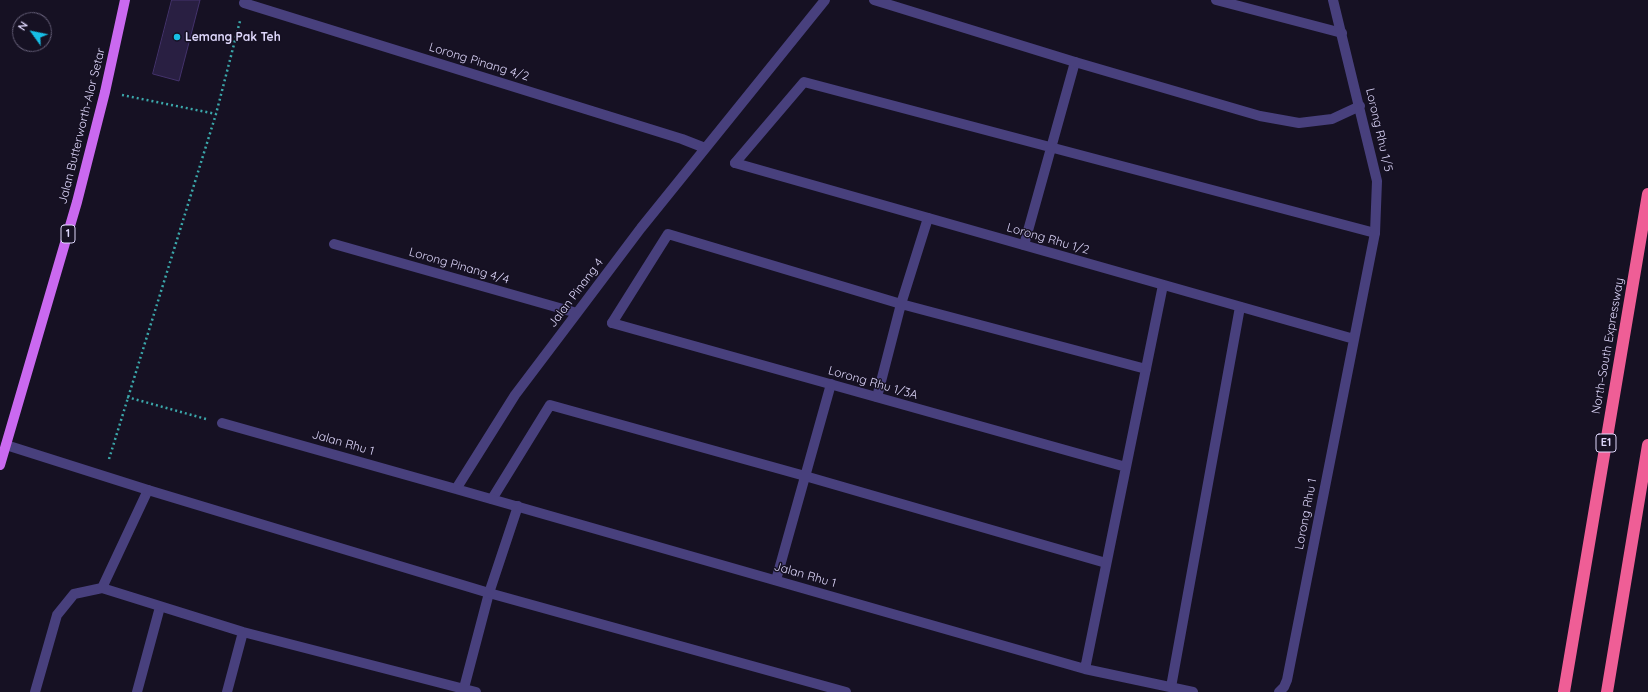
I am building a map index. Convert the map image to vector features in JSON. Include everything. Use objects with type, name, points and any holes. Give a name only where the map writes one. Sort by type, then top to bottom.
[{"type":"highway","name":"North–South Expressway","points":[[1564,692],[1648,194]]},
{"type":"highway","points":[[1607,692],[1648,445]]},
{"type":"main road","name":"Jalan Butterworth-Alor Setar","points":[[0,465],[78,202],[105,92],[125,0]]},
{"type":"street","name":"Jalan Pinang 4","points":[[456,488],[515,395],[641,228],[824,0]]},
{"type":"street","points":[[874,0],[1074,62],[1253,114],[1299,123],[1332,119],[1360,106]]},
{"type":"street","points":[[1216,0],[1342,33]]},
{"type":"street","name":"Lorong Rhu 1/5","points":[[1333,0],[1377,181],[1374,233],[1354,339]]},
{"type":"street","name":"Lorong Pinang 4/2","points":[[244,3],[675,137],[705,148]]},
{"type":"street","points":[[1024,245],[1074,62]]},
{"type":"street","name":"Lorong Rhu 1/2","points":[[1051,148],[804,82],[735,163],[1354,339]]},
{"type":"street","points":[[1051,148],[1374,233]]},
{"type":"street","points":[[876,397],[928,218]]},
{"type":"street","name":"Lorong Rhu 1/3A","points":[[902,304],[668,234],[612,323],[1126,467]]},
{"type":"street","name":"Lorong Pinang 4/4","points":[[334,244],[577,313]]},
{"type":"street","points":[[1163,285],[1085,669],[1193,692]]},
{"type":"street","points":[[902,304],[1146,370]]},
{"type":"street","points":[[1171,687],[1240,307]]},
{"type":"street","name":"Lorong Rhu 1","points":[[1279,692],[1284,687],[1287,680],[1354,339]]},
{"type":"street","points":[[776,580],[831,384]]},
{"type":"street","points":[[492,499],[550,405],[805,476],[1106,563]]},
{"type":"street","name":"Jalan Rhu 1","points":[[222,423],[456,488]]},
{"type":"street","points":[[6,445],[148,490],[489,593],[846,692]]},
{"type":"street","points":[[456,488],[518,506],[489,593],[464,688]]},
{"type":"street","points":[[102,588],[148,490]]},
{"type":"street","name":"Jalan Rhu 1","points":[[518,506],[1085,669]]},
{"type":"street","points":[[35,692],[57,615],[74,594],[102,588],[243,632],[476,692]]},
{"type":"street","points":[[137,692],[160,607]]},
{"type":"street","points":[[227,692],[243,632]]},
{"type":"path","points":[[104,476],[127,397],[216,114],[244,3]]},
{"type":"path","points":[[105,92],[216,114]]},
{"type":"path","points":[[127,397],[222,423]]},
{"type":"building","name":"Lemang Pak Teh","points":[[172,0],[200,0],[179,81],[153,74]]},
{"type":"place","name":"Lemang Pak Teh","points":[[177,37]]}]
